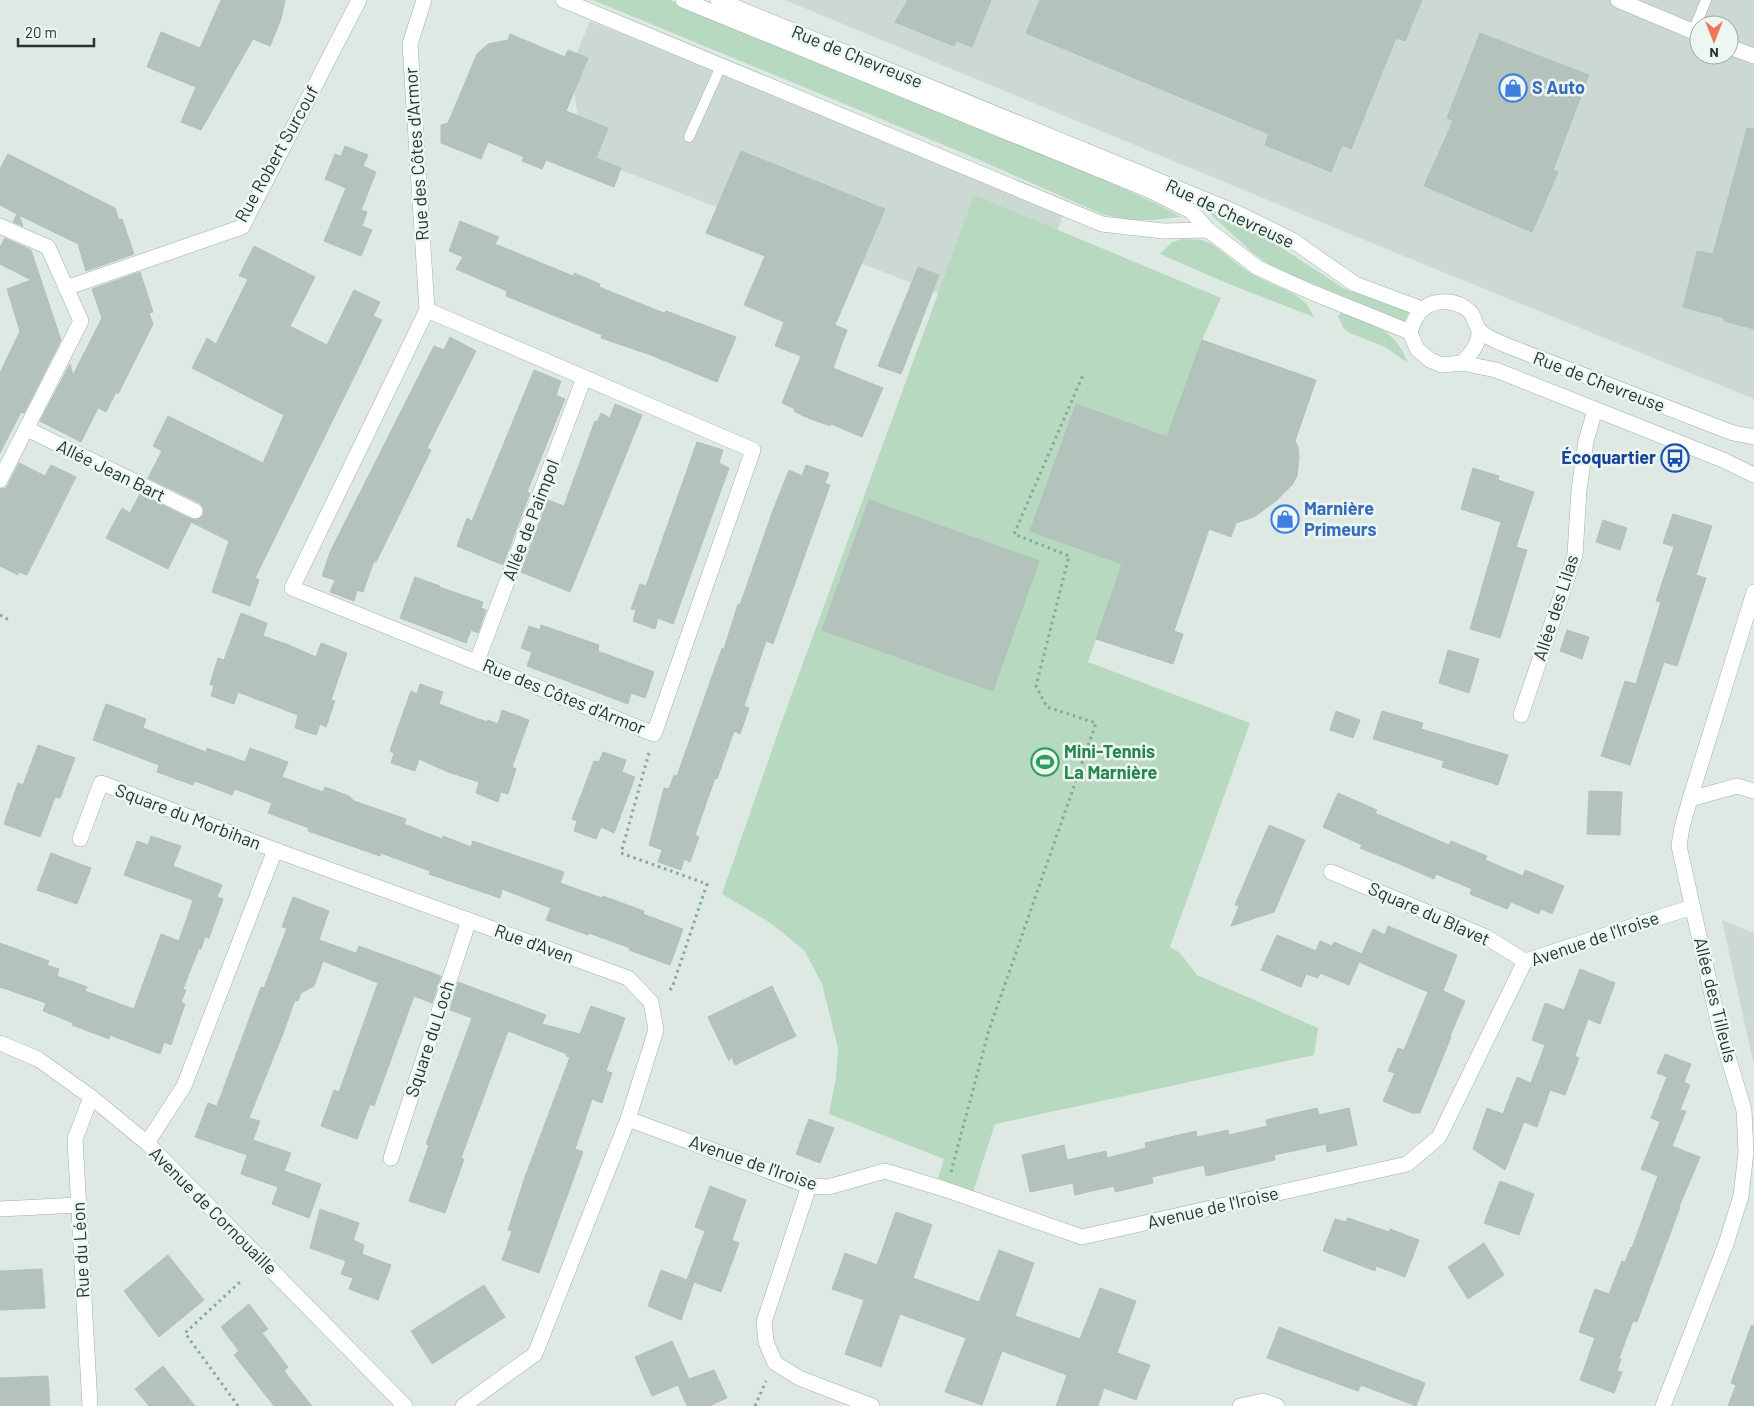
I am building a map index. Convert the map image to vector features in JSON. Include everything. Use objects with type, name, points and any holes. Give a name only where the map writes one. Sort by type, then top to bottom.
[{"type":"street","name":"Rue Robert Surcouf","points":[[66,288],[242,226],[359,0]]},
{"type":"street","name":"Rue des Côtes d'Armor","points":[[424,0],[410,44],[427,310],[292,588],[654,734],[752,450],[427,310]]},
{"type":"street","name":"Rue de Chevreuse","points":[[562,0],[1102,224],[1163,231],[1208,230]]},
{"type":"street","name":"Rue de Chevreuse","points":[[683,0],[1149,190],[1191,211],[1208,230],[1258,268],[1310,292],[1410,332],[1417,349],[1430,360],[1442,365],[1462,364],[1496,370],[1723,460],[1754,475]]},
{"type":"street","name":"Rue de Chevreuse","points":[[718,0],[1235,212],[1292,240],[1355,284],[1422,309]]},
{"type":"street","points":[[1618,0],[1689,30]]},
{"type":"street","points":[[1739,51],[1754,56]]},
{"type":"street","points":[[0,226],[48,247],[81,321],[0,480]]},
{"type":"street","points":[[1410,332],[1414,319],[1422,309],[1432,303],[1459,303],[1471,312],[1479,331],[1479,339],[1472,352],[1462,364]]},
{"type":"street","name":"Rue de Chevreuse","points":[[1479,331],[1508,346],[1733,433],[1754,437]]},
{"type":"street","name":"Allée de Paimpol","points":[[477,661],[584,378]]},
{"type":"street","name":"Allée des Lilas","points":[[1521,715],[1575,555],[1579,490],[1586,441],[1595,410]]},
{"type":"street","name":"Allée Jean Bart","points":[[26,429],[195,511]]},
{"type":"street","name":"Allée des Tilleuls","points":[[1663,1406],[1726,1244],[1741,1196],[1746,1152],[1744,1110],[1720,1030],[1679,846],[1690,799],[1754,592]]},
{"type":"street","name":"Square du Morbihan","points":[[80,838],[101,783],[275,850]]},
{"type":"street","points":[[1690,799],[1736,786],[1754,791]]},
{"type":"street","points":[[147,1144],[184,1086],[275,850]]},
{"type":"street","name":"Rue d'Aven","points":[[275,850],[628,978],[651,1002]]},
{"type":"street","name":"Square du Blavet","points":[[1331,872],[1486,938],[1525,960]]},
{"type":"street","name":"Avenue de l'Iroise","points":[[628,1119],[809,1186],[828,1187],[885,1171],[947,1190],[1082,1237],[1407,1164],[1439,1137],[1525,960],[1692,907]]},
{"type":"street","name":"Square du Loch","points":[[391,1158],[470,920]]},
{"type":"street","points":[[463,1406],[536,1354],[628,1119],[656,1030],[651,1002]]},
{"type":"street","name":"Avenue de Cornouaille","points":[[0,1043],[38,1060],[91,1096],[147,1144],[405,1406]]},
{"type":"street","name":"Rue du Léon","points":[[90,1406],[75,1139],[91,1096]]},
{"type":"street","points":[[809,1186],[764,1322],[766,1342],[774,1363],[799,1378],[872,1406]]},
{"type":"street","points":[[0,1209],[78,1205]]},
{"type":"street","points":[[1240,1406],[1263,1401],[1277,1406]]},
{"type":"lane","points":[[1701,15],[1706,0]]},
{"type":"lane","points":[[689,137],[721,66]]},
{"type":"path","points":[[947,1190],[989,1030],[1096,723],[1047,707],[1036,686],[1070,556],[1014,534],[1083,375]]},
{"type":"path","points":[[0,615],[9,620]]},
{"type":"path","points":[[651,1002],[672,988],[708,884],[621,853],[654,734]]},
{"type":"path","points":[[238,1406],[185,1333],[241,1281]]},
{"type":"path","points":[[755,1406],[774,1363]]},
{"type":"shaded area","points":[[785,0],[1754,0],[1754,399],[1362,239]]},
{"type":"shaded area","points":[[590,21],[1064,211],[1025,327],[585,156],[570,69]]},
{"type":"shaded area","points":[[1722,920],[1754,933],[1754,1066]]},
{"type":"green space","points":[[593,0],[670,0],[1111,183],[1181,217],[1127,220],[1102,214],[968,155]]},
{"type":"green space","points":[[974,195],[1221,298],[1202,340],[1088,662],[1250,723],[1170,947],[1180,953],[1197,975],[1318,1028],[1314,1055],[995,1124],[973,1192],[938,1178],[944,1159],[829,1114],[836,1078],[838,1048],[822,984],[804,950],[769,922],[722,894],[783,718]]},
{"type":"green space","points":[[1207,211],[1267,238],[1343,288],[1409,311],[1404,323],[1387,314],[1270,265],[1253,253]]},
{"type":"green space","points":[[1183,239],[1202,240],[1212,244],[1244,269],[1294,294],[1306,303],[1314,317],[1224,282],[1160,254],[1172,242]]},
{"type":"green space","points":[[1341,313],[1382,329],[1397,342],[1408,363],[1385,347],[1344,329],[1338,316]]},
{"type":"building","points":[[221,0],[285,0],[281,19],[270,46],[253,39],[201,130],[181,122],[196,87],[147,67],[161,32],[200,48]]},
{"type":"building","points":[[908,0],[991,0],[972,47],[957,41],[954,46],[895,22]]},
{"type":"building","points":[[1040,0],[1422,0],[1405,41],[1396,38],[1351,149],[1342,145],[1331,172],[1265,145],[1269,134],[1026,33]]},
{"type":"building","points":[[1480,33],[1589,75],[1553,170],[1558,172],[1532,232],[1424,186],[1453,121],[1447,118]]},
{"type":"building","points":[[510,34],[565,57],[568,50],[588,58],[566,111],[608,128],[596,158],[621,168],[614,187],[546,160],[542,169],[522,161],[524,157],[488,142],[481,159],[441,143],[441,125],[448,123],[477,54],[488,44],[508,40]]},
{"type":"building","points":[[1747,128],[1754,129],[1754,329],[1724,321],[1724,318],[1683,307],[1697,251],[1713,254]]},
{"type":"building","points":[[345,146],[368,155],[363,166],[376,172],[361,210],[367,212],[362,226],[372,230],[361,256],[324,241],[346,188],[325,179],[335,154],[341,156]]},
{"type":"building","points":[[741,151],[885,209],[835,325],[847,330],[833,368],[883,388],[862,437],[831,424],[830,426],[803,416],[794,411],[795,409],[782,403],[801,356],[775,346],[784,322],[744,305],[765,256],[706,233]]},
{"type":"building","points":[[8,154],[115,208],[119,220],[122,219],[134,254],[86,271],[78,244],[19,215],[23,226],[13,222],[17,214],[0,205],[0,169]]},
{"type":"building","points":[[460,221],[499,237],[495,244],[573,276],[574,273],[600,284],[599,287],[664,313],[666,311],[736,337],[717,382],[648,354],[601,338],[602,335],[506,296],[507,291],[456,269],[463,257],[449,251]]},
{"type":"building","points":[[5,238],[31,250],[61,340],[24,413],[21,412],[0,453],[0,373],[20,331],[7,289],[31,280],[0,264],[0,247]]},
{"type":"building","points":[[254,246],[315,277],[290,326],[327,345],[354,290],[380,302],[373,316],[382,320],[255,578],[259,580],[250,606],[212,592],[229,541],[191,522],[168,569],[106,538],[122,508],[130,513],[140,494],[191,519],[196,520],[203,516],[204,510],[200,503],[148,478],[162,451],[153,446],[168,416],[263,463],[284,415],[192,368],[207,338],[216,344],[248,279],[239,276]]},
{"type":"building","points":[[918,267],[939,275],[901,374],[878,366]]},
{"type":"building","points":[[140,272],[153,312],[149,313],[153,324],[118,394],[116,392],[106,412],[98,408],[81,442],[40,421],[70,364],[73,375],[102,318],[92,289]]},
{"type":"building","points":[[450,337],[476,351],[427,448],[431,450],[376,562],[374,561],[363,592],[357,590],[354,601],[330,592],[335,580],[322,576],[330,552],[434,346],[444,350]]},
{"type":"building","points":[[1202,340],[1316,380],[1295,441],[1298,447],[1299,458],[1297,476],[1292,485],[1277,500],[1254,517],[1236,523],[1231,537],[1209,529],[1174,631],[1183,634],[1173,664],[1096,639],[1122,564],[1030,531],[1076,404],[1167,437]]},
{"type":"building","points":[[534,370],[561,381],[556,395],[565,399],[527,492],[530,493],[503,565],[457,546],[467,518],[472,521]]},
{"type":"building","points":[[615,404],[642,415],[570,592],[521,572],[548,500],[564,506],[595,421],[597,422],[601,413],[610,418]]},
{"type":"building","points":[[697,442],[723,450],[719,463],[729,468],[673,624],[658,618],[655,629],[633,621],[636,610],[631,609],[640,584],[646,586]]},
{"type":"building","points":[[19,463],[45,476],[51,465],[76,477],[27,575],[19,572],[18,575],[0,566],[0,489],[8,485]]},
{"type":"building","points":[[806,465],[829,473],[825,483],[830,485],[773,644],[766,641],[744,706],[749,708],[740,734],[734,731],[695,835],[699,837],[690,862],[684,859],[681,870],[658,862],[662,850],[649,845],[664,788],[669,789],[674,775],[677,776],[722,648],[724,649],[738,604],[740,605],[789,470],[802,476]]},
{"type":"building","points":[[1473,468],[1499,476],[1498,480],[1534,492],[1516,547],[1527,550],[1500,638],[1470,629],[1501,522],[1461,509]]},
{"type":"building","points":[[869,500],[1039,561],[993,691],[822,630]]},
{"type":"building","points":[[1673,514],[1712,526],[1696,575],[1706,578],[1677,666],[1664,662],[1630,765],[1601,756],[1625,681],[1636,684],[1661,602],[1656,601],[1674,547],[1663,543]]},
{"type":"building","points":[[1603,520],[1627,528],[1620,550],[1596,542]]},
{"type":"building","points":[[415,577],[483,602],[481,608],[486,610],[478,633],[471,630],[466,643],[400,618]]},
{"type":"building","points":[[241,613],[267,623],[263,636],[316,657],[321,643],[347,653],[331,700],[335,701],[326,727],[320,724],[316,735],[295,728],[298,715],[238,692],[234,704],[211,696],[214,686],[210,684],[218,658],[224,660]]},
{"type":"building","points":[[541,625],[599,645],[598,651],[654,672],[645,698],[631,693],[628,704],[527,666],[532,652],[521,648],[529,626],[540,630]]},
{"type":"building","points":[[1567,630],[1589,637],[1582,659],[1560,651]]},
{"type":"building","points":[[1448,650],[1479,659],[1469,693],[1439,683]]},
{"type":"building","points":[[420,684],[443,692],[439,704],[487,722],[488,720],[498,724],[502,710],[529,720],[512,767],[516,769],[508,794],[501,792],[498,802],[476,793],[479,782],[448,772],[419,759],[415,771],[391,763],[394,753],[390,751],[411,691],[417,694]]},
{"type":"building","points":[[106,704],[146,719],[143,728],[206,752],[207,748],[245,762],[250,748],[288,762],[282,777],[323,792],[325,787],[349,796],[354,801],[406,819],[404,824],[442,839],[443,836],[471,847],[473,841],[564,872],[560,883],[644,911],[643,914],[683,929],[670,965],[589,933],[588,935],[546,920],[551,908],[502,889],[500,898],[429,874],[430,871],[381,853],[380,856],[308,831],[309,828],[268,813],[272,803],[235,789],[232,795],[195,781],[193,785],[157,772],[159,765],[93,740]]},
{"type":"building","points":[[1336,711],[1360,720],[1353,738],[1330,730]]},
{"type":"building","points":[[1382,711],[1423,723],[1421,729],[1508,755],[1498,785],[1442,767],[1444,761],[1373,739]]},
{"type":"building","points":[[38,745],[75,758],[60,798],[55,797],[40,837],[4,824],[18,783],[23,785]]},
{"type":"building","points":[[603,752],[626,760],[622,772],[635,777],[614,833],[601,827],[596,839],[574,831],[577,821],[572,819],[594,761],[599,762]]},
{"type":"building","points":[[1589,791],[1622,792],[1620,835],[1587,834]]},
{"type":"building","points":[[1338,793],[1377,810],[1375,813],[1449,845],[1451,841],[1487,856],[1485,860],[1523,876],[1525,870],[1564,886],[1552,914],[1541,909],[1539,914],[1511,902],[1507,909],[1470,894],[1472,889],[1436,874],[1434,879],[1360,848],[1362,845],[1323,827]]},
{"type":"building","points":[[1269,825],[1305,840],[1274,912],[1231,926],[1239,906],[1235,905]]},
{"type":"building","points":[[151,836],[181,846],[173,866],[222,885],[217,897],[223,899],[209,938],[205,937],[201,949],[199,948],[183,989],[186,990],[181,1002],[185,1004],[171,1045],[164,1042],[160,1054],[110,1035],[109,1039],[72,1025],[73,1023],[43,1011],[46,1003],[0,987],[0,943],[49,961],[47,965],[59,969],[57,976],[87,987],[85,991],[134,1009],[161,934],[179,941],[193,900],[124,875],[137,841],[148,845]]},
{"type":"building","points":[[51,853],[91,868],[77,904],[37,890]]},
{"type":"building","points":[[293,897],[329,911],[319,940],[356,953],[359,946],[441,976],[432,1003],[414,996],[374,1106],[370,1104],[357,1139],[321,1126],[334,1090],[339,1092],[378,983],[323,961],[314,986],[301,993],[298,1001],[295,1000],[249,1118],[260,1121],[253,1140],[291,1153],[284,1171],[321,1184],[309,1218],[272,1204],[278,1187],[241,1174],[247,1155],[195,1137],[208,1103],[217,1106],[261,987],[264,988],[287,928],[282,927]]},
{"type":"building","points":[[1388,926],[1457,955],[1443,991],[1465,1001],[1420,1113],[1412,1113],[1383,1101],[1395,1073],[1388,1071],[1398,1048],[1404,1050],[1428,992],[1359,962],[1349,985],[1320,973],[1318,978],[1306,974],[1301,987],[1261,970],[1277,935],[1316,951],[1320,941],[1332,946],[1334,942],[1362,954],[1373,929],[1385,935]]},
{"type":"building","points":[[1580,969],[1615,983],[1600,1024],[1588,1019],[1575,1056],[1579,1058],[1565,1095],[1550,1090],[1537,1127],[1524,1122],[1505,1170],[1473,1149],[1487,1108],[1503,1114],[1517,1077],[1531,1083],[1545,1045],[1532,1040],[1545,1003],[1564,1010]]},
{"type":"building","points":[[458,982],[546,1015],[542,1024],[580,1034],[591,1006],[625,1018],[606,1071],[612,1073],[602,1103],[592,1099],[575,1149],[583,1152],[539,1273],[502,1260],[512,1231],[508,1230],[525,1177],[570,1057],[566,1056],[567,1054],[508,1031],[461,1158],[464,1159],[445,1213],[409,1201],[429,1145],[426,1144],[472,1018],[450,1010]]},
{"type":"building","points":[[772,986],[796,1036],[735,1065],[731,1056],[729,1061],[708,1017]]},
{"type":"building","points":[[1665,1054],[1691,1064],[1684,1082],[1690,1085],[1680,1110],[1686,1111],[1672,1146],[1700,1157],[1679,1207],[1637,1322],[1633,1321],[1619,1358],[1621,1359],[1617,1371],[1622,1372],[1614,1393],[1580,1380],[1595,1338],[1579,1332],[1595,1289],[1609,1294],[1622,1261],[1625,1262],[1632,1248],[1658,1176],[1641,1169],[1660,1122],[1651,1118],[1667,1077],[1657,1073]]},
{"type":"building","points":[[1317,1108],[1319,1115],[1349,1108],[1357,1145],[1327,1152],[1326,1144],[1274,1155],[1275,1160],[1206,1176],[1204,1165],[1152,1177],[1153,1183],[1115,1192],[1114,1186],[1075,1195],[1073,1183],[1030,1192],[1022,1155],[1064,1145],[1067,1160],[1106,1151],[1107,1158],[1146,1148],[1145,1143],[1196,1131],[1197,1137],[1228,1130],[1229,1135],[1267,1126],[1266,1120]]},
{"type":"building","points":[[809,1119],[834,1128],[820,1163],[796,1154]]},
{"type":"building","points":[[1500,1181],[1534,1194],[1519,1235],[1484,1223]]},
{"type":"building","points":[[710,1186],[746,1200],[732,1240],[739,1243],[721,1292],[694,1282],[681,1320],[648,1306],[661,1270],[687,1280],[705,1231],[695,1227]]},
{"type":"building","points":[[320,1209],[359,1223],[353,1240],[364,1245],[362,1254],[391,1265],[378,1300],[349,1289],[353,1278],[341,1274],[346,1261],[310,1248]]},
{"type":"building","points":[[896,1212],[932,1225],[913,1278],[979,1302],[999,1250],[1034,1263],[1015,1316],[1080,1339],[1100,1288],[1136,1301],[1117,1353],[1150,1365],[1136,1400],[1104,1388],[1098,1406],[1056,1406],[1067,1375],[1002,1351],[982,1405],[945,1392],[966,1338],[900,1314],[881,1367],[845,1354],[864,1300],[832,1289],[845,1253],[877,1265]]},
{"type":"building","points":[[1348,1218],[1389,1232],[1390,1229],[1419,1240],[1405,1277],[1376,1266],[1375,1271],[1323,1251],[1335,1219],[1346,1222]]},
{"type":"building","points":[[1484,1243],[1504,1275],[1468,1299],[1448,1267]]},
{"type":"building","points":[[168,1255],[204,1300],[159,1337],[124,1291]]},
{"type":"building","points":[[42,1269],[45,1308],[0,1310],[0,1271]]},
{"type":"building","points":[[484,1285],[505,1317],[432,1364],[411,1331]]},
{"type":"building","points":[[249,1304],[268,1329],[262,1333],[288,1367],[284,1371],[312,1406],[274,1406],[234,1355],[239,1351],[221,1327]]},
{"type":"building","points":[[1751,1326],[1754,1326],[1754,1406],[1728,1406],[1736,1385],[1731,1383]]},
{"type":"building","points":[[1279,1327],[1425,1383],[1416,1406],[1361,1385],[1358,1391],[1267,1358]]},
{"type":"building","points":[[672,1341],[689,1379],[714,1370],[727,1398],[709,1406],[687,1406],[678,1385],[652,1396],[635,1357]]},
{"type":"building","points":[[163,1366],[195,1406],[149,1406],[135,1389]]},
{"type":"building","points":[[48,1376],[50,1406],[0,1406],[0,1378]]},
{"type":"place","name":"S Auto","points":[[1513,88]]},
{"type":"place","name":"Écoquartier","points":[[1675,458]]},
{"type":"place","name":"Marnière Primeurs","points":[[1285,519]]},
{"type":"place","name":"Mini-Tennis La Marnière","points":[[1045,762]]}]
